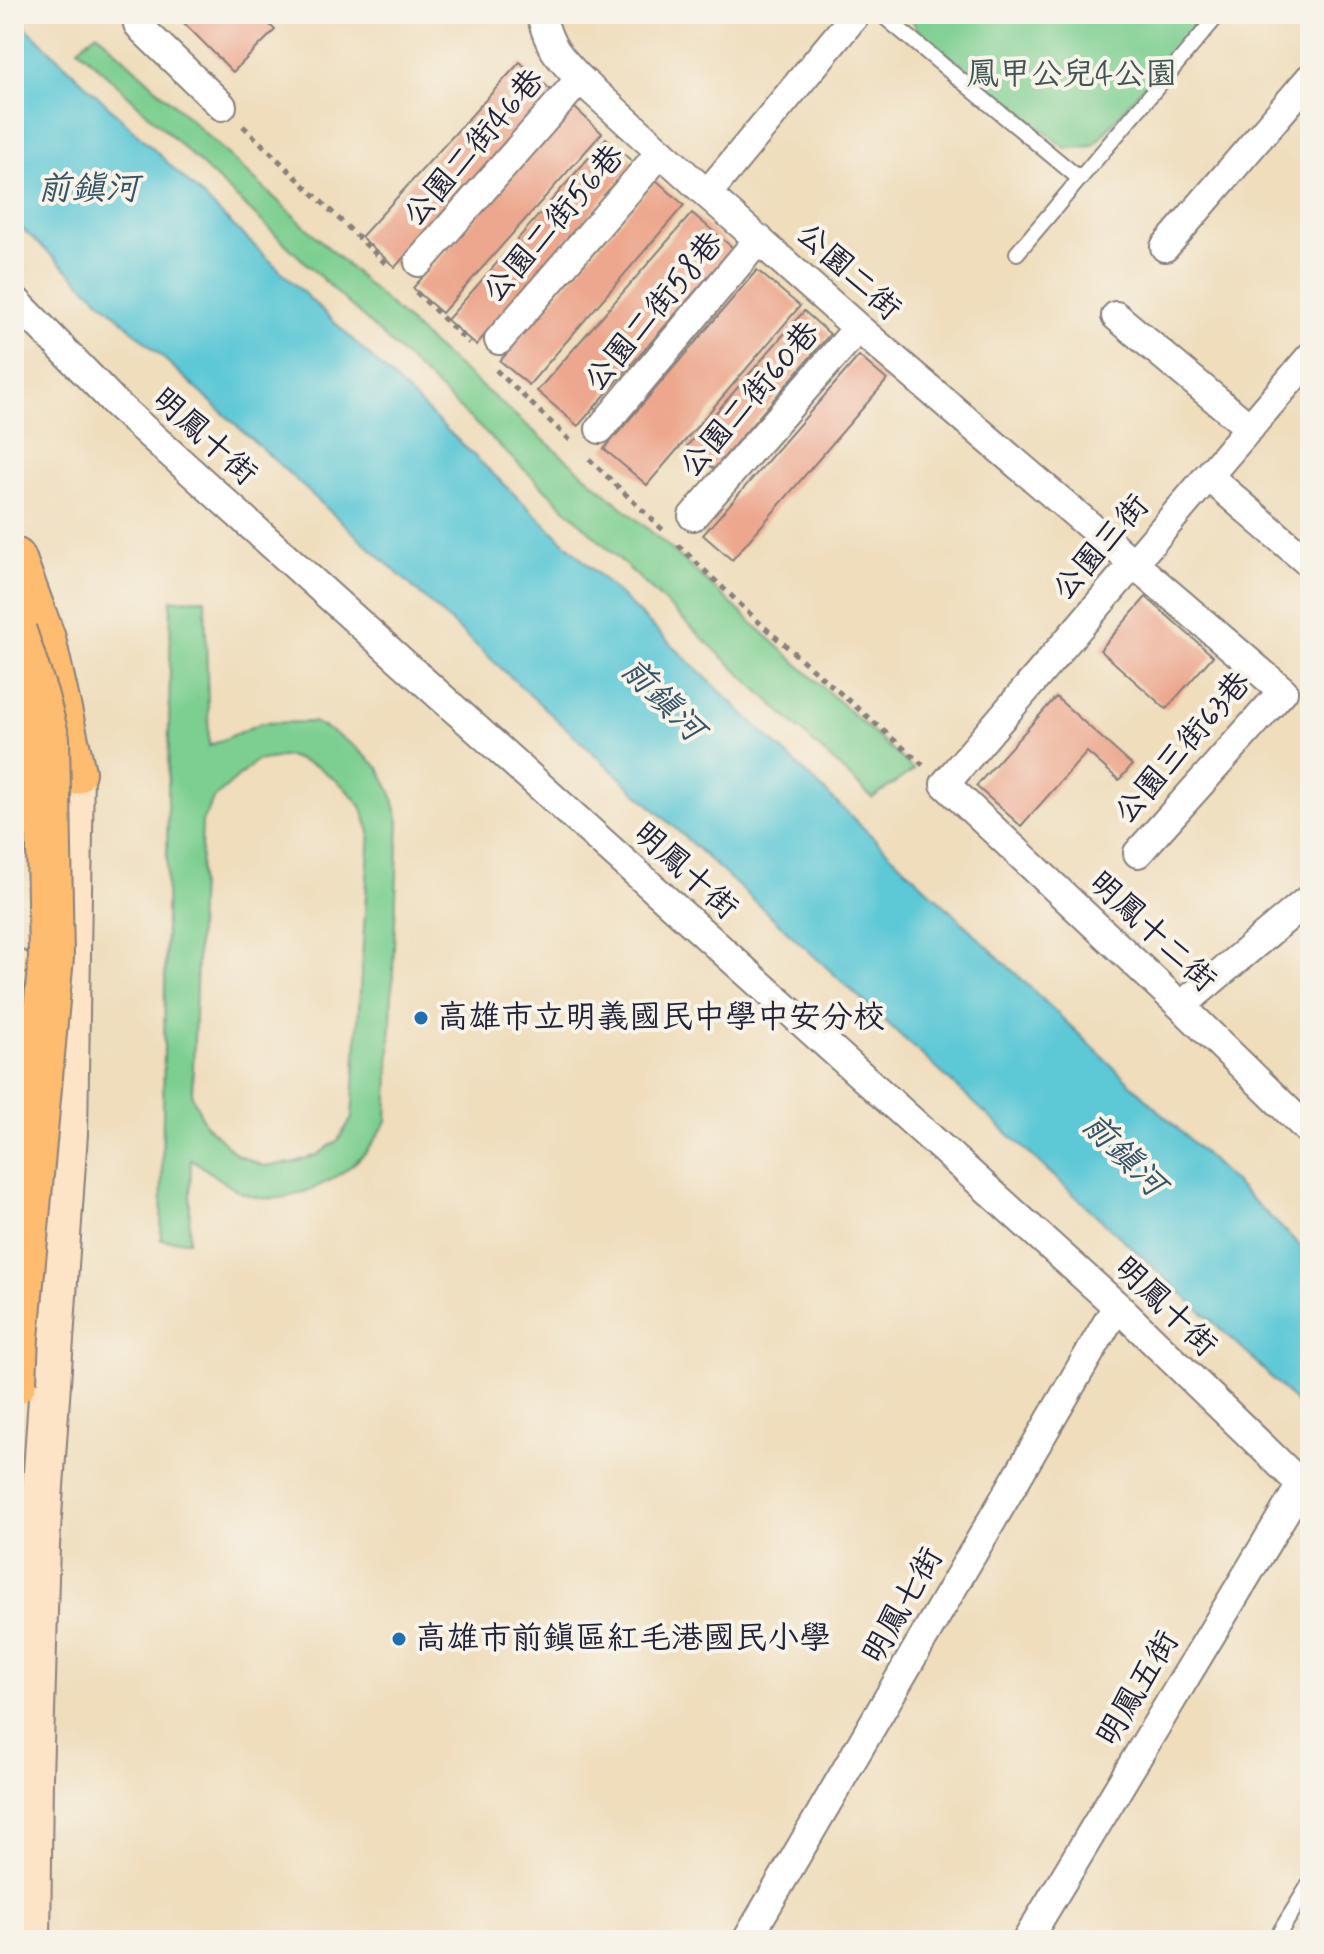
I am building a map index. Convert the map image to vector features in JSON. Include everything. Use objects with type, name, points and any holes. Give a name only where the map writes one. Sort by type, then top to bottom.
[{"type":"highway","points":[[14,560],[43,639],[73,772]]},
{"type":"highway","points":[[14,632],[47,739],[51,957],[14,1382]]},
{"type":"highway","points":[[14,738],[18,774],[23,968],[14,1088]]},
{"type":"street","points":[[136,14],[138,24],[144,31],[222,106]]},
{"type":"street","name":"公園二街","points":[[541,14],[547,39],[580,79],[858,328],[1133,563]]},
{"type":"street","points":[[707,194],[856,14]]},
{"type":"street","points":[[1165,247],[1310,78]]},
{"type":"street","name":"公園二街46巷","points":[[419,262],[580,79]]},
{"type":"street","name":"公園二街56巷","points":[[499,340],[661,152]]},
{"type":"street","name":"公園二街58巷","points":[[600,429],[759,239]]},
{"type":"street","name":"明鳳十街","points":[[14,299],[116,404],[1117,1306],[1307,1485]]},
{"type":"street","points":[[1116,316],[1250,428]]},
{"type":"street","name":"公園二街60巷","points":[[693,516],[858,328]]},
{"type":"street","name":"公園三街","points":[[945,784],[1310,357]]},
{"type":"street","points":[[1208,476],[1310,564]]},
{"type":"street","name":"公園三街63巷","points":[[1133,563],[1283,691],[1138,853]]},
{"type":"street","points":[[30,1940],[39,1545],[67,1133],[73,772]]},
{"type":"street","name":"明鳳十二街","points":[[945,784],[1310,1132]]},
{"type":"street","points":[[1181,1006],[1310,898]]},
{"type":"street","points":[[14,969],[24,1034],[28,1292],[26,1551],[14,1666]]},
{"type":"street","name":"明鳳七街","points":[[747,1940],[1117,1306]]},
{"type":"street","name":"明鳳五街","points":[[1027,1940],[1307,1485]]},
{"type":"lane","points":[[881,14],[1080,179]]},
{"type":"lane","points":[[1017,253],[1219,14]]},
{"type":"lane","points":[[1275,1940],[1310,1883]]},
{"type":"green space","name":"鳳甲公兒4公園","points":[[910,14],[1205,14],[1093,146],[1065,148],[917,30]]},
{"type":"green space","points":[[97,33],[433,345],[670,548],[914,770],[872,798],[78,48]]},
{"type":"green space","points":[[205,599],[209,746],[261,723],[314,722],[354,746],[379,768],[391,792],[399,821],[387,1121],[366,1152],[343,1172],[315,1188],[284,1197],[247,1195],[191,1159],[189,1241],[161,1240],[171,600]],"holes":[[[288,756],[318,767],[342,785],[361,806],[370,832],[352,1118],[338,1140],[317,1155],[292,1163],[263,1166],[236,1154],[205,1124],[192,1096],[202,822],[213,799],[256,761]]]},
{"type":"water","name":"前鎮河","points":[[14,16],[1310,1255],[1310,1417],[1252,1358],[14,221]]},
{"type":"building","points":[[175,14],[259,14],[275,30],[233,72]]},
{"type":"building","points":[[520,62],[554,93],[395,267],[361,237]]},
{"type":"building","points":[[574,107],[602,133],[442,313],[413,288]]},
{"type":"building","points":[[606,138],[634,163],[476,345],[447,320]]},
{"type":"building","points":[[656,180],[684,205],[529,385],[500,361]]},
{"type":"building","points":[[692,213],[733,248],[578,426],[537,391]]},
{"type":"building","points":[[757,270],[800,306],[647,485],[604,449]]},
{"type":"building","points":[[804,311],[830,334],[714,469],[687,446]]},
{"type":"building","points":[[859,356],[887,380],[732,560],[703,535]]},
{"type":"building","points":[[1146,597],[1213,656],[1166,709],[1100,650]]},
{"type":"building","points":[[1056,697],[1132,765],[1119,780],[1087,752],[1021,826],[976,786]]},
{"type":"place","name":"高雄市立明義國民中學中安分校","points":[[421,1018]]},
{"type":"place","name":"高雄市前鎮區紅毛港國民小學","points":[[399,1639]]}]
